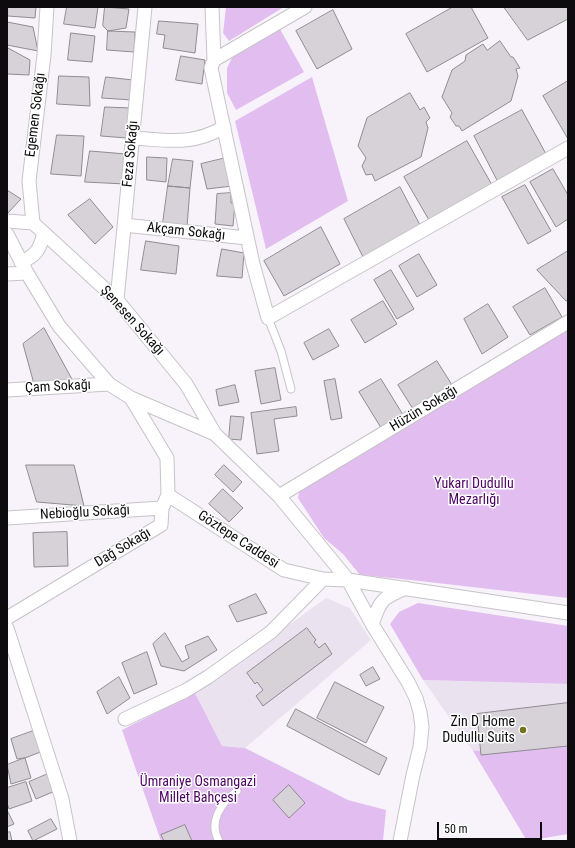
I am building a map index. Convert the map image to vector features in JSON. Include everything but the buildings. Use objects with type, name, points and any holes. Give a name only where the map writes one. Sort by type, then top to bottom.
[{"type":"street","name":"Egemen Sokağı","points":[[33,223],[29,180],[44,55],[48,7]]},
{"type":"street","name":"Feza Sokağı","points":[[117,300],[145,7]]},
{"type":"street","points":[[212,7],[214,60],[211,68],[247,238],[268,318],[568,148]]},
{"type":"street","points":[[214,60],[305,7]]},
{"type":"street","points":[[132,138],[180,141],[191,140],[208,135],[224,127]]},
{"type":"street","points":[[7,221],[33,223]]},
{"type":"street","name":"Şenesen Sokağı","points":[[33,223],[117,300],[186,384],[216,434]]},
{"type":"street","name":"Akçam Sokağı","points":[[124,225],[247,238]]},
{"type":"street","points":[[7,274],[24,268],[42,244],[44,233]]},
{"type":"street","points":[[7,234],[24,268],[59,326],[109,384],[131,398],[216,434],[279,496],[348,580],[372,624],[408,682],[416,698],[420,712],[422,727],[420,747],[400,841]]},
{"type":"street","name":"Hüzün Sokağı","points":[[279,496],[568,322]]},
{"type":"street","name":"Çam Sokağı","points":[[7,390],[109,384]]},
{"type":"street","name":"Dağ Sokağı","points":[[7,618],[161,525],[162,508],[168,495],[167,458],[131,398]]},
{"type":"street","name":"Göztepe Caddesi","points":[[168,495],[284,570],[323,579],[348,580],[406,588],[568,613]]},
{"type":"street","name":"Nebioğlu Sokağı","points":[[7,518],[162,508]]},
{"type":"street","points":[[125,719],[185,691],[208,677],[271,632],[323,579]]},
{"type":"street","points":[[372,624],[379,605],[385,598],[406,588]]},
{"type":"street","points":[[7,628],[62,799],[70,841]]},
{"type":"lane","points":[[268,318],[280,351],[291,389]]},
{"type":"lane","points":[[218,841],[215,834],[217,814],[227,799],[237,792]]},
{"type":"shaded area","points":[[326,598],[350,608],[371,640],[245,748],[222,746],[195,693]]},
{"type":"shaded area","points":[[423,680],[568,684],[568,746],[473,751]]},
{"type":"green space","points":[[226,7],[284,7],[229,41],[223,33]]},
{"type":"green space","points":[[280,29],[304,72],[236,110],[227,93],[227,68],[233,56]]},
{"type":"green space","points":[[312,77],[348,201],[266,249],[235,121]]},
{"type":"green space","name":"Yukarı Dudullu Mezarlığı","points":[[568,327],[568,598],[360,575],[343,554],[324,538],[298,498],[300,487]]},
{"type":"green space","points":[[418,603],[568,626],[568,684],[423,680],[390,624],[399,612]]},
{"type":"green space","name":"Ümraniye Osmangazi Millet Bahçesi","points":[[195,693],[222,746],[245,748],[348,800],[386,810],[383,841],[161,841],[122,730]]},
{"type":"green space","points":[[568,746],[568,834],[527,841],[473,751]]},
{"type":"place","name":"Zin D Home Dudullu Suits","points":[[523,730]]}]
